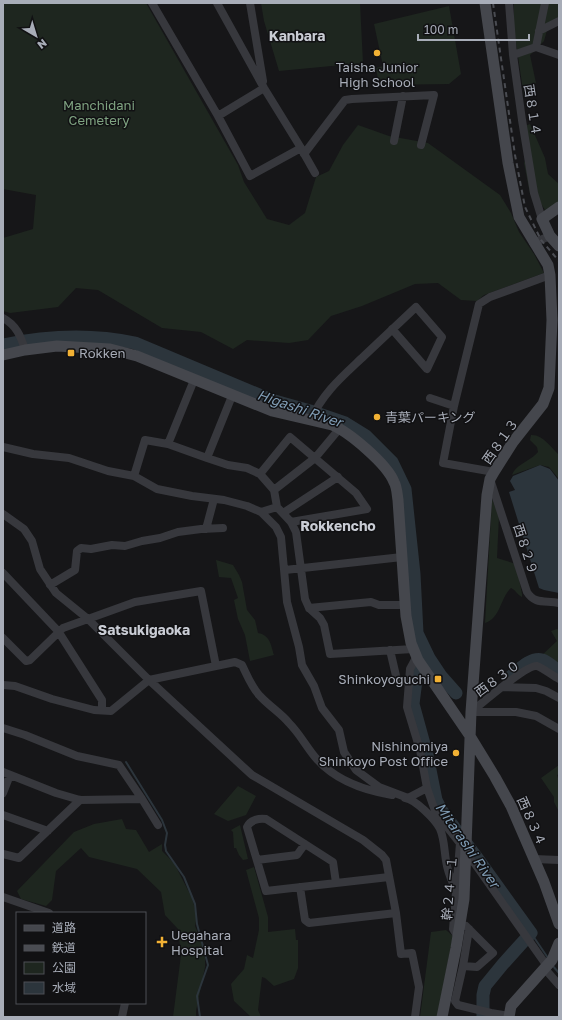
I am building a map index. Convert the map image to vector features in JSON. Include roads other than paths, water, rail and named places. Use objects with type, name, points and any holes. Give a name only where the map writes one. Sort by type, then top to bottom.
[{"type":"street","points":[[152,3],[218,116],[250,176],[302,151],[345,100],[434,95],[421,145]]},
{"type":"street","points":[[217,3],[264,88],[315,173]]},
{"type":"street","points":[[250,3],[264,88]]},
{"type":"street","name":"西８１３","points":[[471,712],[487,495],[492,475],[513,442],[543,404],[555,365],[550,275],[545,260],[519,217],[509,171],[485,3]]},
{"type":"street","name":"西８１４","points":[[509,3],[513,54],[534,193],[542,219]]},
{"type":"street","points":[[536,47],[545,3]]},
{"type":"street","points":[[539,31],[559,21]]},
{"type":"street","points":[[513,54],[536,47],[559,55]]},
{"type":"street","points":[[218,116],[264,88]]},
{"type":"street","points":[[394,141],[403,96]]},
{"type":"street","points":[[559,207],[542,219],[550,236],[559,246]]},
{"type":"street","points":[[533,242],[550,236]]},
{"type":"street","points":[[492,475],[443,463],[454,406],[479,304],[490,297],[550,275]]},
{"type":"street","points":[[312,420],[316,407],[336,383],[392,329],[416,306],[442,337],[427,369],[392,329]]},
{"type":"street","points":[[3,318],[8,321],[23,344]]},
{"type":"street","points":[[3,355],[23,344],[110,349],[136,356],[272,411],[340,428],[378,460],[395,482],[398,500],[406,616],[418,659]]},
{"type":"street","points":[[168,444],[194,380]]},
{"type":"street","points":[[207,458],[232,396]]},
{"type":"street","points":[[430,398],[454,406]]},
{"type":"street","points":[[274,490],[315,458],[340,428]]},
{"type":"street","points":[[260,474],[290,437],[356,493],[367,508],[291,522]]},
{"type":"street","points":[[134,476],[145,440],[168,444],[228,466],[247,468],[260,474],[274,490],[277,507],[291,522],[296,532],[305,599],[309,608],[320,618],[324,626],[330,654],[390,650],[418,659]]},
{"type":"street","points":[[3,447],[33,454],[68,458],[108,471],[134,476],[157,489],[247,506],[261,512],[276,527],[281,537],[287,602],[299,647],[302,665],[314,686],[322,708],[339,730],[344,752],[356,770],[380,787],[408,798],[422,808],[465,848],[548,965],[559,985]]},
{"type":"street","name":"西８２９","points":[[492,475],[527,592],[531,599],[559,603]]},
{"type":"street","points":[[283,513],[338,477]]},
{"type":"street","points":[[206,528],[214,499]]},
{"type":"street","points":[[261,512],[277,507]]},
{"type":"street","points":[[3,514],[24,529],[32,541],[40,569],[56,593],[88,620],[149,680],[252,775],[363,840],[382,855],[386,860],[396,913],[401,954],[412,953],[419,986],[414,1017]]},
{"type":"street","points":[[50,585],[75,570],[77,551],[81,548],[91,549],[112,545],[125,546],[142,540],[160,538],[178,532],[206,528],[223,528]]},
{"type":"street","points":[[285,570],[402,556]]},
{"type":"street","points":[[3,573],[58,631],[102,700],[102,710]]},
{"type":"street","points":[[3,638],[26,661],[30,660],[58,631],[63,628],[136,602],[201,591],[216,666]]},
{"type":"street","points":[[309,608],[371,602],[380,605],[405,605]]},
{"type":"street","points":[[390,650],[397,680],[409,682]]},
{"type":"street","points":[[418,659],[410,669],[407,707],[420,750],[427,788],[442,825],[447,868],[457,892]]},
{"type":"street","name":"西８３４","points":[[418,659],[470,736],[511,806],[534,859],[559,924]]},
{"type":"street","points":[[3,685],[16,686],[52,699],[94,710],[111,711],[149,680],[235,662],[242,665],[248,679],[259,696],[289,722],[314,757],[334,776],[375,793],[408,798],[427,788]]},
{"type":"street","name":"西８３０","points":[[471,712],[519,673],[533,667],[538,666],[559,679]]},
{"type":"street","points":[[503,687],[536,688],[546,691],[559,698]]},
{"type":"street","points":[[471,712],[516,712],[536,716],[559,729]]},
{"type":"street","name":"幹２４－１","points":[[442,1017],[458,937],[465,925],[465,848],[471,712]]},
{"type":"street","points":[[3,728],[25,735],[77,756],[119,765],[158,825]]},
{"type":"street","points":[[3,793],[6,774],[56,793],[80,800],[142,799]]},
{"type":"street","points":[[3,854],[19,858],[80,800]]},
{"type":"street","points":[[3,816],[48,831]]},
{"type":"street","points":[[336,883],[333,862],[266,819],[260,818],[249,824],[247,827],[266,891],[389,877]]},
{"type":"street","points":[[257,860],[297,855],[305,844]]},
{"type":"street","points":[[458,937],[453,929],[457,892],[465,848]]},
{"type":"street","points":[[534,859],[559,860]]},
{"type":"street","points":[[300,887],[305,920],[309,923],[396,913]]},
{"type":"street","points":[[3,897],[46,912]]},
{"type":"street","points":[[465,925],[463,966],[455,1001],[458,1005],[508,1017],[511,1006],[548,965],[559,943]]},
{"type":"street","points":[[463,966],[477,967],[493,953],[465,925]]},
{"type":"street","points":[[122,1017],[125,1004]]},
{"type":"water","points":[[540,465],[550,469],[559,481],[559,593],[539,588],[509,492],[515,490],[510,481],[513,476]]},
{"type":"waterway","name":"Higashi River","points":[[3,345],[69,337],[102,338],[135,343],[271,400],[345,423],[366,436],[392,462],[405,489],[414,574],[417,633],[429,658],[441,676],[456,693]]},
{"type":"waterway","name":"Mitarashi River","points":[[429,658],[417,672],[413,704],[427,755],[436,800],[441,810],[531,933],[485,986],[483,995],[483,1017]]},
{"type":"waterway","points":[[509,678],[524,665],[538,660],[544,661],[559,671]]},
{"type":"waterway","points":[[126,762],[162,820],[167,833],[165,845],[166,851],[184,877],[195,904],[197,924],[208,965],[197,996],[200,1017]]},
{"type":"waterway","name":"Mitarashi River","points":[[531,933],[548,958]]},
{"type":"waterway","name":"Mitarashi River","points":[[552,965],[559,973]]},
{"type":"railway","points":[[493,3],[515,155],[525,207],[541,240],[559,261]]},
{"type":"place","name":"Taisha Junior High School","points":[[377,53]]},
{"type":"place","name":"Rokken","points":[[71,353]]},
{"type":"place","name":"青葉パーキング","points":[[377,417]]},
{"type":"place","name":"Shinkoyoguchi","points":[[438,679]]},
{"type":"place","name":"Nishinomiya Shinkoyo Post Office","points":[[456,753]]},
{"type":"place","name":"Uegahara Hospital","points":[[162,942]]},
{"type":"district","name":"Kanbara","points":[[297,35]]},
{"type":"district","name":"Rokkencho","points":[[338,525]]},
{"type":"district","name":"Satsukigaoka","points":[[144,629]]},
{"type":"park label","name":"Manchidani Cemetery","points":[[99,112]]}]
